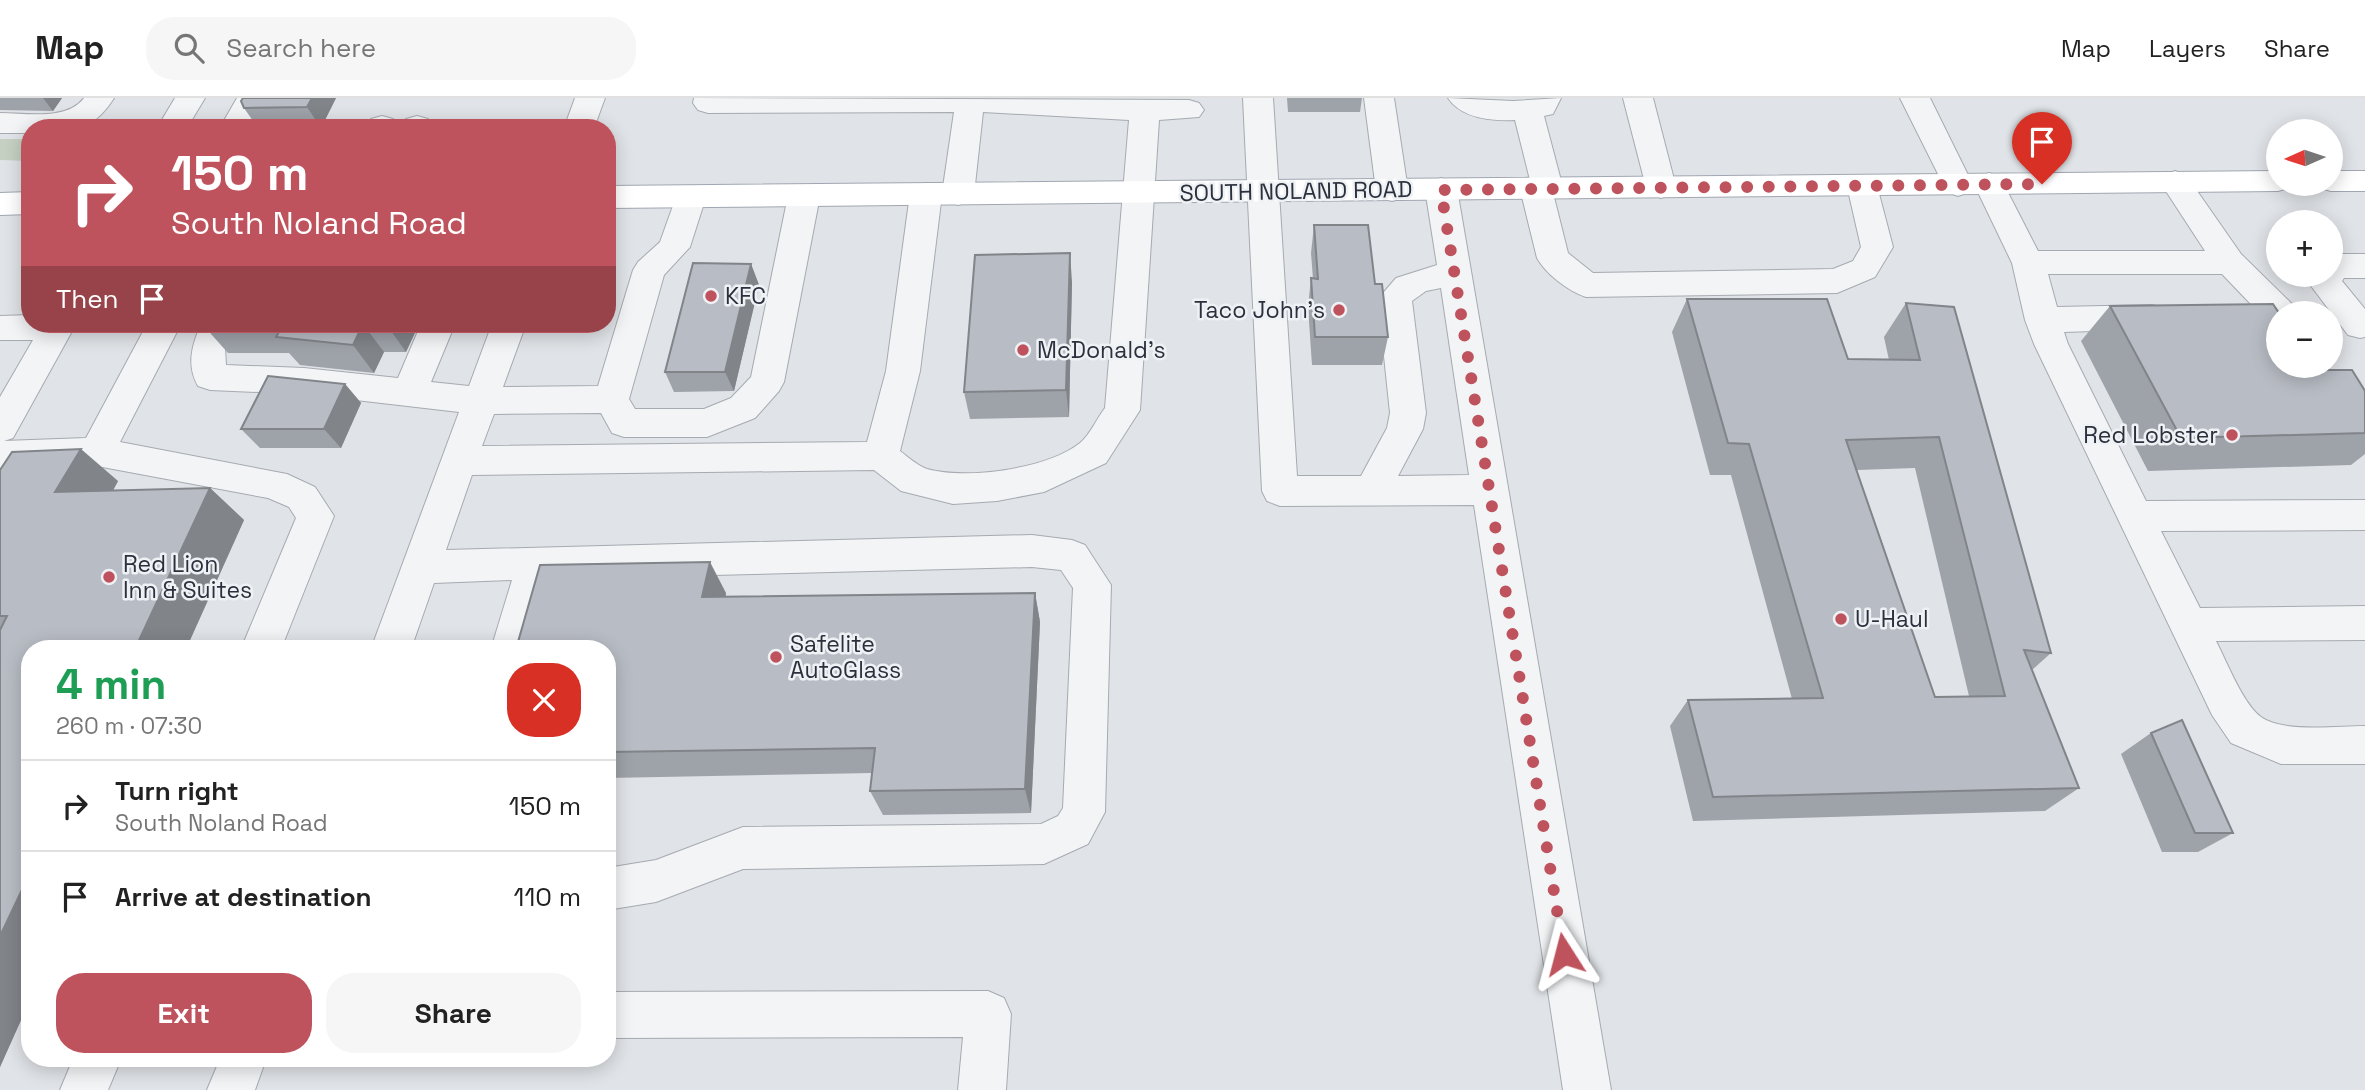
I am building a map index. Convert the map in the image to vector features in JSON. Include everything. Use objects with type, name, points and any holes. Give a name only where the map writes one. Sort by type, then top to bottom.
[{"type":"main road","name":"SOUTH NOLAND ROAD","points":[[616,197],[2266,181]]},
{"type":"main road","points":[[2343,181],[2365,181]]},
{"type":"main road","points":[[0,204],[21,203]]},
{"type":"street","points":[[73,119],[89,112],[99,98]]},
{"type":"street","points":[[177,119],[190,98]]},
{"type":"street","points":[[240,119],[252,98]]},
{"type":"street","points":[[582,119],[590,98]]},
{"type":"street","points":[[709,98],[708,103],[970,100],[1144,111],[1189,110]]},
{"type":"street","points":[[1258,98],[1280,491],[1489,490]]},
{"type":"street","points":[[1379,98],[1392,190]]},
{"type":"street","points":[[1463,98],[1485,108],[1536,104],[1542,188],[1553,258],[1586,285],[1837,281],[1864,269],[1877,247],[1862,186]]},
{"type":"street","points":[[1638,98],[1661,187]]},
{"type":"street","points":[[1915,98],[2028,263],[2050,344],[2226,702],[2246,730],[2281,746],[2365,746]]},
{"type":"street","points":[[881,456],[903,371],[942,194],[970,100]]},
{"type":"street","points":[[460,461],[881,456],[914,481],[953,489],[997,486],[1044,477],[1093,453],[1122,410],[1144,111]]},
{"type":"street","points":[[0,123],[21,123]]},
{"type":"street","points":[[2175,183],[2230,262],[2267,301]]},
{"type":"street","points":[[1441,190],[1587,1090]]},
{"type":"street","points":[[690,197],[674,247],[649,270],[612,399],[624,424],[707,422],[743,408],[768,382],[804,196]]},
{"type":"street","points":[[2028,263],[2230,262]]},
{"type":"street","points":[[2343,266],[2365,266]]},
{"type":"street","points":[[1371,491],[1405,429],[1408,413],[1395,299],[1403,287],[1415,280],[1455,274]]},
{"type":"street","points":[[2328,287],[2360,326]]},
{"type":"street","points":[[2237,315],[2266,314]]},
{"type":"street","points":[[2042,320],[2181,316]]},
{"type":"street","points":[[0,328],[21,327]]},
{"type":"street","points":[[0,428],[53,333]]},
{"type":"street","points":[[97,452],[159,333]]},
{"type":"street","points":[[214,333],[208,348],[210,377],[304,381],[481,401],[612,399]]},
{"type":"street","points":[[409,393],[434,333]]},
{"type":"street","points":[[394,640],[506,333]]},
{"type":"street","points":[[0,455],[97,452],[274,484],[302,497],[315,516],[265,640]]},
{"type":"street","points":[[2135,516],[2365,515]]},
{"type":"street","points":[[421,567],[1032,551],[1072,556],[1092,584],[1084,812],[1073,830],[1044,844],[743,848],[656,881],[616,888]]},
{"type":"street","points":[[514,640],[536,563]]},
{"type":"street","points":[[2188,625],[2365,623]]},
{"type":"street","points":[[616,1015],[988,1014],[982,1090]]},
{"type":"street","points":[[84,1090],[94,1067]]},
{"type":"street","points":[[231,1090],[240,1067]]},
{"type":"green space","points":[[0,139],[21,139],[21,161],[0,160]]},
{"type":"building","points":[[243,98],[312,98],[307,107],[244,108],[241,101]]},
{"type":"building","name":"Taco John's","points":[[1314,225],[1368,225],[1375,284],[1382,284],[1388,337],[1315,337],[1311,278],[1318,279]]},
{"type":"building","name":"McDonald's","points":[[1070,253],[1066,390],[964,392],[975,255]]},
{"type":"building","points":[[693,263],[751,264],[725,372],[665,372]]},
{"type":"building","points":[[1687,299],[1827,299],[1848,359],[1920,360],[1906,303],[1954,307],[2051,653],[2024,650],[2079,788],[1713,797],[1688,700],[1823,698],[1749,444],[1728,443]],"holes":[[[1939,437],[2005,696],[1935,697],[1846,440]]]},
{"type":"building","points":[[2266,304],[2266,378],[2343,378],[2343,370],[2352,370],[2365,391],[2365,433],[2181,438],[2110,306]]},
{"type":"building","points":[[278,333],[359,333],[353,345],[276,337]]},
{"type":"building","points":[[268,376],[345,384],[324,429],[241,429]]},
{"type":"building","points":[[81,449],[55,492],[210,488],[139,640],[21,640],[21,892],[0,936],[0,630],[7,616],[0,616],[0,470],[12,452]]},
{"type":"building","points":[[710,562],[702,597],[1035,593],[1025,789],[870,791],[875,748],[616,752],[616,640],[519,640],[540,565]]},
{"type":"building","points":[[2182,720],[2233,833],[2195,833],[2151,733]]},
{"type":"place","name":"KFC","points":[[711,296]]},
{"type":"place","name":"Taco John's","points":[[1339,310]]},
{"type":"place","name":"McDonald's","points":[[1023,350]]},
{"type":"place","name":"Red Lobster","points":[[2232,435]]},
{"type":"place","name":"Red Lion Inn & Suites","points":[[109,577]]},
{"type":"place","name":"U-Haul","points":[[1841,619]]},
{"type":"place","name":"Safelite AutoGlass","points":[[776,657]]},
{"type":"route","points":[[1564,954],[1441,190],[2042,184]]}]
